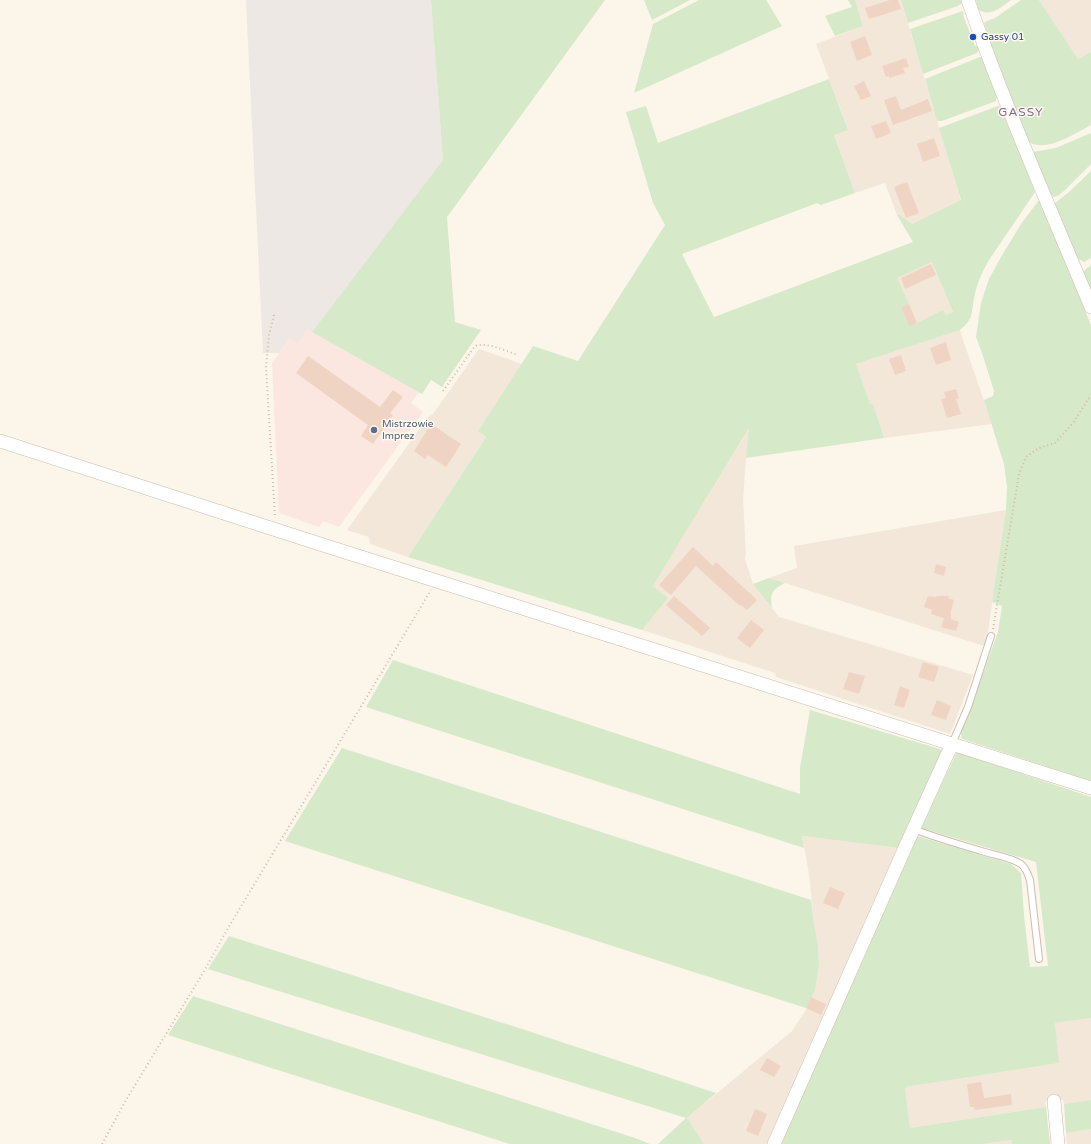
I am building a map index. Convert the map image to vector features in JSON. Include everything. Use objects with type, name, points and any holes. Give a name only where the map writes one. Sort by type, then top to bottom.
[{"type":"street","points":[[968,0],[1005,99],[1091,307]]},
{"type":"street","points":[[0,441],[1091,788]]},
{"type":"street","points":[[774,1144],[952,744]]},
{"type":"street","points":[[1054,1101],[1058,1144]]},
{"type":"lane","points":[[952,744],[968,706],[991,636]]},
{"type":"lane","points":[[914,829],[928,835],[1013,860],[1021,864],[1028,872],[1030,880],[1039,959]]},
{"type":"path","points":[[274,315],[266,368],[276,529]]},
{"type":"path","points":[[443,391],[475,346],[480,344],[486,345],[518,355]]},
{"type":"path","points":[[991,636],[1019,474],[1026,457],[1039,448],[1056,443],[1073,423],[1091,395]]},
{"type":"path","points":[[102,1144],[126,1100],[204,973],[228,928],[437,581]]},
{"type":"shaded area","points":[[246,0],[431,0],[443,160],[312,332],[307,329],[298,343],[290,338],[279,353],[263,353]]},
{"type":"shaded area","points":[[855,0],[901,0],[961,201],[912,224],[899,214],[897,215],[885,183],[855,193],[834,135],[848,129],[816,44],[863,26]]},
{"type":"shaded area","points":[[1039,0],[1091,0],[1091,52],[1078,59]]},
{"type":"shaded area","points":[[932,262],[953,312],[946,315],[943,311],[909,327],[901,307],[908,304],[896,278]]},
{"type":"shaded area","points":[[307,329],[419,392],[411,403],[423,412],[339,527],[323,521],[319,527],[279,513],[272,363],[290,338]]},
{"type":"shaded area","points":[[960,330],[992,424],[884,438],[873,404],[870,404],[856,364]]},
{"type":"shaded area","points":[[479,349],[522,364],[478,431],[486,437],[408,557],[370,544],[369,537],[347,530],[428,417],[433,414]]},
{"type":"shaded area","points":[[750,427],[743,500],[745,559],[753,584],[779,617],[973,675],[950,734],[776,677],[775,673],[642,630],[668,598],[653,586]]},
{"type":"shaded area","points":[[1006,510],[987,638],[984,646],[769,578],[797,568],[794,546]]},
{"type":"shaded area","points":[[802,836],[900,848],[769,1144],[704,1144],[687,1118],[792,1031],[805,1011],[815,991],[819,967],[818,944],[814,924],[809,874]]},
{"type":"shaded area","points":[[1091,1018],[1091,1100],[1064,1104],[1063,1100],[1045,1102],[1046,1107],[910,1128],[905,1087],[1058,1063],[1055,1023]]},
{"type":"shaded area","points":[[1091,1129],[1091,1144],[1067,1144],[1066,1133]]},
{"type":"shaded area","points":[[1012,1140],[1012,1144],[982,1144]]},
{"type":"green space","points":[[431,0],[605,0],[447,217],[455,322],[481,330],[442,387],[431,380],[422,394],[312,332],[443,160]]},
{"type":"green space","points":[[644,0],[690,0],[652,20]]},
{"type":"green space","points":[[699,0],[766,0],[782,26],[634,93],[653,24]]},
{"type":"green space","points":[[848,0],[855,0],[863,26],[835,36],[825,16],[852,7]]},
{"type":"green space","points":[[901,0],[962,0],[962,3],[958,6],[908,23]]},
{"type":"green space","points":[[976,0],[1011,0],[998,9],[987,13],[978,9]]},
{"type":"green space","points":[[1021,0],[1039,0],[1078,59],[1091,52],[1091,125],[1061,141],[1052,144],[1036,145],[1029,142],[1001,74],[984,23],[995,18]]},
{"type":"green space","points":[[963,11],[963,15],[975,46],[979,45],[980,48],[977,53],[923,74],[910,29]]},
{"type":"green space","points":[[983,57],[997,95],[996,101],[942,121],[937,121],[925,79]]},
{"type":"green space","points":[[829,79],[848,130],[834,135],[855,193],[821,205],[817,203],[682,254],[714,317],[913,242],[897,215],[899,214],[912,224],[961,200],[939,128],[998,106],[1002,107],[1035,192],[986,265],[976,289],[972,313],[964,327],[960,330],[856,364],[870,404],[873,404],[884,438],[746,458],[749,428],[653,586],[668,598],[642,630],[408,557],[486,437],[478,431],[533,346],[578,361],[665,225],[653,203],[626,112],[646,106],[658,143]],"holes":[[[932,262],[953,312],[946,315],[943,310],[909,327],[901,307],[909,304],[897,278]]]},
{"type":"green space","points":[[1091,133],[1091,164],[1064,191],[1054,197],[1050,193],[1033,152],[1056,148]]},
{"type":"green space","points":[[1091,171],[1091,258],[1084,262],[1077,258],[1054,204]]},
{"type":"green space","points":[[1039,200],[1091,325],[1091,781],[962,739],[960,731],[974,698],[998,632],[1002,606],[992,602],[1006,510],[1007,487],[1004,464],[984,400],[993,396],[994,391],[976,337],[981,303],[989,279],[1001,257],[1021,224]]},
{"type":"green space","points":[[1091,265],[1091,293],[1083,274]]},
{"type":"green space","points":[[769,578],[785,583],[772,593],[772,608],[753,584]]},
{"type":"green space","points":[[393,660],[800,794],[800,768],[810,710],[943,750],[900,848],[802,836],[804,848],[366,707]]},
{"type":"green space","points":[[342,748],[811,900],[818,944],[819,967],[815,991],[806,1008],[285,841]]},
{"type":"green space","points":[[957,752],[1091,797],[1091,1018],[1055,1023],[1059,1063],[905,1087],[910,1128],[1046,1107],[1050,1144],[1012,1144],[1012,1140],[982,1144],[780,1144],[917,836],[1011,864],[1021,873],[1030,967],[1048,966],[1036,862],[921,828]]},
{"type":"green space","points":[[229,936],[522,1029],[716,1093],[687,1118],[704,1144],[658,1144],[686,1118],[208,969]]},
{"type":"green space","points":[[193,996],[650,1144],[510,1144],[168,1035]]},
{"type":"green space","points":[[1091,1100],[1091,1129],[1066,1133],[1064,1104]]},
{"type":"building","points":[[890,0],[898,0],[901,9],[869,19],[865,8]]},
{"type":"building","points":[[865,36],[872,55],[857,61],[850,42]]},
{"type":"building","points":[[906,58],[909,67],[903,68],[905,73],[889,78],[889,76],[886,77],[882,66]]},
{"type":"building","points":[[864,81],[871,96],[861,100],[854,86]]},
{"type":"building","points":[[896,96],[901,110],[928,99],[932,111],[893,125],[884,100]]},
{"type":"building","points":[[886,121],[891,133],[876,139],[871,126]]},
{"type":"building","points":[[934,138],[940,156],[923,162],[917,144]]},
{"type":"building","points":[[907,182],[919,213],[906,218],[894,187]]},
{"type":"building","points":[[931,264],[936,275],[905,289],[901,278]]},
{"type":"building","points":[[909,304],[917,323],[909,327],[901,307]]},
{"type":"building","points":[[946,342],[951,360],[936,365],[930,348]]},
{"type":"building","points":[[901,355],[906,371],[895,375],[889,359]]},
{"type":"building","points":[[308,356],[380,407],[393,390],[403,397],[390,413],[393,415],[373,444],[361,436],[368,425],[296,373]]},
{"type":"building","points":[[956,389],[959,398],[956,399],[961,414],[947,418],[941,399],[946,398],[944,392]]},
{"type":"building","points":[[431,424],[461,444],[446,467],[428,455],[425,459],[414,451]]},
{"type":"building","points":[[693,547],[713,566],[716,562],[757,600],[747,610],[741,605],[740,606],[696,566],[671,595],[659,585]]},
{"type":"building","points":[[936,564],[946,567],[944,576],[934,573]]},
{"type":"building","points":[[674,596],[710,628],[702,636],[666,605]]},
{"type":"building","points":[[928,596],[949,596],[948,598],[954,600],[951,611],[951,619],[959,622],[956,631],[941,627],[944,618],[931,614],[932,610],[924,607]]},
{"type":"building","points":[[751,620],[764,630],[750,648],[737,638]]},
{"type":"building","points":[[923,662],[939,667],[934,682],[918,677]]},
{"type":"building","points":[[849,672],[865,676],[859,694],[843,689]]},
{"type":"building","points":[[900,686],[910,690],[904,708],[894,705]]},
{"type":"building","points":[[937,700],[951,706],[946,720],[931,715]]},
{"type":"building","points":[[830,887],[845,893],[838,909],[823,903]]},
{"type":"building","points":[[811,997],[826,1004],[821,1015],[806,1008]]},
{"type":"building","points":[[767,1058],[781,1066],[774,1077],[760,1070]]},
{"type":"building","points":[[981,1082],[984,1098],[1011,1094],[1012,1105],[975,1110],[974,1107],[970,1107],[967,1084]]},
{"type":"building","points":[[755,1109],[767,1114],[758,1136],[746,1131]]},
{"type":"place","name":"Gassy 01","points":[[973,37]]},
{"type":"place","name":"Mistrzowie Imprez","points":[[374,430]]},
{"type":"district","name":"GASSY","points":[[1021,113]]}]
